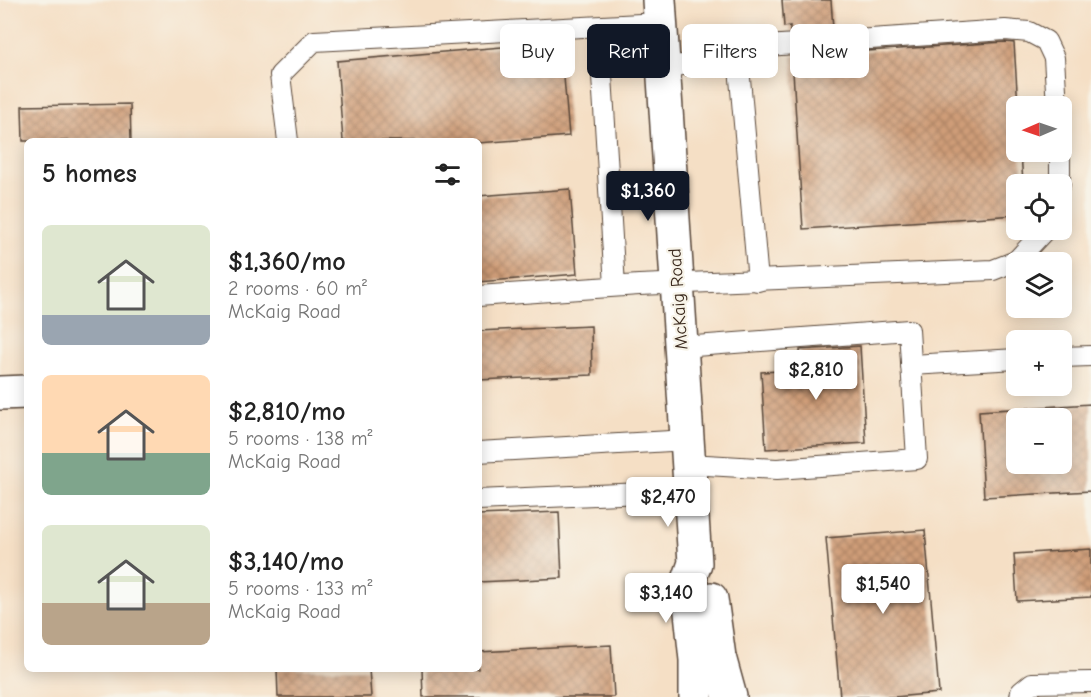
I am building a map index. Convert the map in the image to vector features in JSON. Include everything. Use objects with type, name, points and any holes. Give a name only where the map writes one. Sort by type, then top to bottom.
[{"type":"street","name":"McKaig Road","points":[[664,78],[695,562],[688,584],[696,660],[696,697]]},
{"type":"street","points":[[0,393],[24,392]]},
{"type":"street","name":"McKaig Road","points":[[695,562],[708,582],[719,657],[730,697]]},
{"type":"lane","points":[[610,24],[660,11]]},
{"type":"lane","points":[[288,138],[280,75],[314,41],[587,28]]},
{"type":"lane","points":[[778,45],[1005,30],[1029,32],[1046,41],[1050,48],[1054,58],[1056,96]]},
{"type":"lane","points":[[602,78],[615,286]]},
{"type":"lane","points":[[740,78],[758,281]]},
{"type":"lane","points":[[482,296],[615,286],[993,270],[1016,261],[1036,240]]},
{"type":"lane","points":[[482,452],[777,469],[917,459],[909,330],[682,347]]},
{"type":"lane","points":[[1072,357],[1091,356]]},
{"type":"lane","points":[[911,365],[1006,360]]},
{"type":"lane","points":[[482,499],[689,465]]},
{"type":"lane","points":[[1020,697],[1021,692],[1032,683],[1091,682]]},
{"type":"building","points":[[782,0],[831,0],[833,24],[790,24],[784,27]]},
{"type":"building","points":[[1014,43],[1017,96],[1006,96],[1006,162],[1022,162],[1022,174],[1006,174],[1006,216],[803,229],[793,78],[869,78],[869,51]]},
{"type":"building","points":[[500,47],[500,78],[564,78],[569,136],[482,143],[482,138],[343,138],[337,61]]},
{"type":"building","points":[[130,104],[131,138],[24,138],[23,141],[22,106]]},
{"type":"building","points":[[570,189],[577,274],[482,282],[482,196]]},
{"type":"building","points":[[591,326],[592,375],[482,380],[482,331]]},
{"type":"building","points":[[860,346],[866,443],[766,449],[761,372],[801,370],[800,350]]},
{"type":"building","points":[[1091,404],[1091,491],[984,497],[979,411],[1006,409],[1006,474],[1072,474],[1072,408],[1027,408]]},
{"type":"building","points":[[559,512],[562,578],[482,582],[482,515]]},
{"type":"building","points":[[925,530],[939,693],[894,697],[840,697],[826,538]]},
{"type":"building","points":[[1091,549],[1091,597],[1017,601],[1014,554]]},
{"type":"building","points":[[611,645],[614,697],[423,697],[422,672],[482,672],[482,652]]},
{"type":"building","points":[[277,672],[369,672],[371,697],[278,697]]}]
